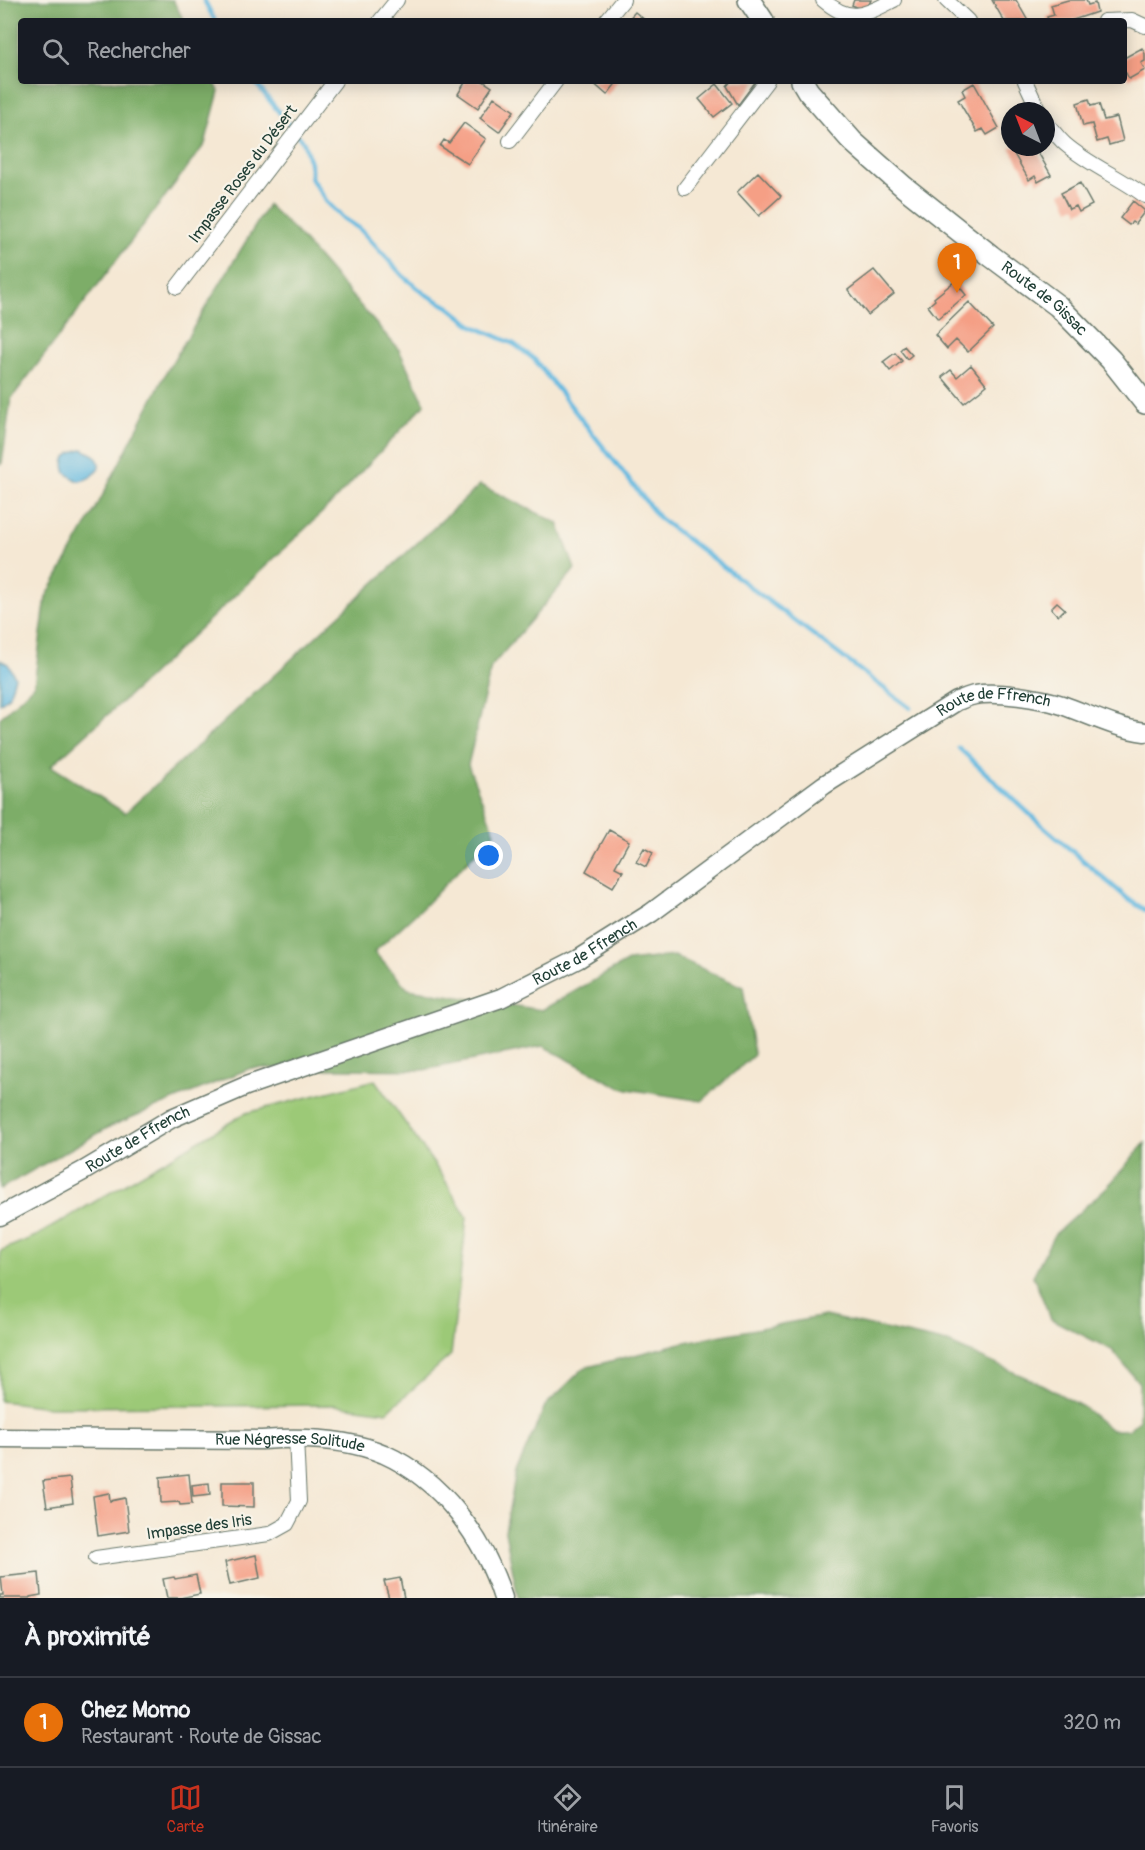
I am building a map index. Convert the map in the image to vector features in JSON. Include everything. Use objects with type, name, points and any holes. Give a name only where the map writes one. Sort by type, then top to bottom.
[{"type":"main road","points":[[749,0],[761,18]]},
{"type":"main road","name":"Route de Gissac","points":[[804,84],[852,141],[878,164],[990,256],[1058,306],[1112,360],[1145,403]]},
{"type":"main road","name":"Route de Ffrench","points":[[0,1216],[85,1170],[172,1118],[246,1086],[501,998],[578,959],[651,913],[824,785],[957,701],[974,695],[995,694],[1044,701],[1059,704],[1125,729],[1145,732]]},
{"type":"main road","name":"Rue Négresse Solitude","points":[[0,1438],[262,1440],[296,1438],[342,1443],[383,1454],[426,1479],[467,1523],[498,1581],[504,1598]]},
{"type":"street","points":[[382,18],[397,0]]},
{"type":"street","points":[[608,18],[623,0]]},
{"type":"street","points":[[823,0],[835,10],[848,15],[863,13],[894,0]]},
{"type":"street","points":[[946,0],[965,18]]},
{"type":"street","points":[[1127,20],[1145,26]]},
{"type":"street","name":"Impasse Roses du Désert","points":[[177,287],[332,84]]},
{"type":"street","points":[[510,141],[554,84]]},
{"type":"street","points":[[685,188],[765,84]]},
{"type":"street","points":[[1026,84],[1035,102]]},
{"type":"street","points":[[1055,132],[1064,143],[1096,166],[1145,196]]},
{"type":"street","name":"Impasse des Iris","points":[[96,1558],[269,1534],[287,1524],[299,1501],[296,1438]]},
{"type":"green space","points":[[0,0],[173,0],[182,18],[18,18],[18,84],[216,84],[219,91],[205,144],[11,399],[0,465]]},
{"type":"green space","points":[[268,205],[296,232],[399,350],[425,404],[330,505],[146,680],[51,766],[125,813],[480,485],[558,523],[575,569],[491,667],[468,765],[495,833],[422,908],[374,952],[408,989],[542,1010],[628,961],[674,956],[743,987],[754,1055],[702,1101],[621,1088],[543,1046],[424,1070],[251,1068],[111,1126],[0,1189],[0,718],[34,685],[46,597],[96,508],[168,369]]},
{"type":"green space","points":[[375,1080],[443,1177],[467,1217],[451,1355],[387,1412],[334,1405],[50,1407],[0,1401],[0,1251],[38,1235],[246,1113]]},
{"type":"green space","points":[[1145,1143],[1145,1598],[518,1598],[505,1531],[516,1472],[545,1406],[584,1368],[685,1342],[825,1316],[948,1343],[1043,1385],[1083,1407],[1111,1430],[1128,1430],[1139,1420],[1139,1383],[1112,1350],[1051,1319],[1033,1276],[1054,1235],[1108,1186]]},
{"type":"water","points":[[82,449],[96,457],[99,466],[95,474],[78,481],[66,473],[64,463],[67,456]]},
{"type":"water","points":[[0,660],[8,664],[15,677],[9,696],[0,704]]},
{"type":"building","points":[[854,0],[871,0],[866,11],[852,5]]},
{"type":"building","points":[[992,0],[1016,0],[1026,18],[1002,18]]},
{"type":"building","points":[[1068,0],[1086,0],[1088,5],[1095,3],[1097,12],[1079,18],[1047,18],[1054,15],[1051,5]]},
{"type":"building","points":[[635,12],[642,18],[630,18]]},
{"type":"building","points":[[1142,48],[1145,54],[1145,61],[1141,63],[1145,70],[1129,79],[1127,75],[1127,56]]},
{"type":"building","points":[[464,84],[488,84],[492,87],[478,108],[458,94]]},
{"type":"building","points":[[594,84],[616,84],[607,95]]},
{"type":"building","points":[[717,84],[732,103],[714,117],[699,99]]},
{"type":"building","points":[[729,84],[754,84],[738,105],[727,86]]},
{"type":"building","points":[[975,84],[999,128],[987,135],[983,129],[977,132],[958,100],[965,96],[962,90]]},
{"type":"building","points":[[494,97],[514,111],[499,132],[480,118]]},
{"type":"building","points":[[1089,99],[1091,106],[1099,104],[1104,120],[1117,117],[1123,141],[1109,145],[1107,139],[1097,142],[1092,124],[1083,126],[1077,103]]},
{"type":"building","points":[[464,123],[486,139],[468,164],[440,146],[444,140],[449,143]]},
{"type":"building","points":[[1015,156],[1040,156],[1051,175],[1038,182],[1035,176],[1029,180]]},
{"type":"building","points":[[758,172],[781,196],[759,216],[737,192]]},
{"type":"building","points":[[1080,183],[1092,205],[1079,212],[1076,206],[1069,209],[1061,193]]},
{"type":"building","points":[[1133,201],[1145,211],[1135,224],[1132,222],[1129,225],[1120,218]]},
{"type":"building","points":[[874,270],[894,294],[868,315],[848,290]]},
{"type":"building","points":[[955,281],[966,295],[938,319],[928,306]]},
{"type":"building","points":[[969,302],[993,328],[968,352],[956,340],[947,349],[935,335]]},
{"type":"building","points":[[904,346],[912,355],[907,359],[900,350]]},
{"type":"building","points":[[895,353],[902,361],[890,371],[883,362]]},
{"type":"building","points":[[971,365],[987,385],[964,403],[942,377],[951,370],[957,377]]},
{"type":"building","points":[[1057,602],[1065,609],[1058,616],[1051,608]]},
{"type":"building","points":[[609,830],[629,841],[615,867],[623,871],[613,887],[586,871]]},
{"type":"building","points":[[644,848],[653,853],[646,867],[636,862]]},
{"type":"building","points":[[189,1474],[192,1504],[161,1503],[160,1477]]},
{"type":"building","points":[[70,1478],[73,1503],[47,1507],[43,1481]]},
{"type":"building","points":[[222,1482],[254,1482],[254,1507],[222,1506]]},
{"type":"building","points":[[209,1483],[210,1495],[193,1497],[192,1485]]},
{"type":"building","points":[[109,1493],[110,1501],[125,1498],[129,1531],[98,1536],[93,1496]]},
{"type":"building","points":[[256,1555],[260,1578],[230,1585],[225,1562]]},
{"type":"building","points":[[39,1573],[41,1595],[30,1598],[0,1598],[0,1595],[3,1595],[1,1577]]},
{"type":"building","points":[[196,1575],[200,1594],[167,1598],[163,1579]]},
{"type":"building","points":[[400,1578],[404,1598],[389,1598],[384,1581]]},
{"type":"waterway","points":[[204,0],[213,18]]},
{"type":"waterway","points":[[256,84],[304,143],[311,167],[311,178],[327,202],[343,218],[360,229],[403,276],[425,294],[449,307],[473,326],[514,344],[534,359],[659,518],[910,708]]},
{"type":"waterway","points":[[959,748],[1036,820],[1128,899],[1145,910]]},
{"type":"place","name":"Chez Momo","points":[[957,293]]}]
